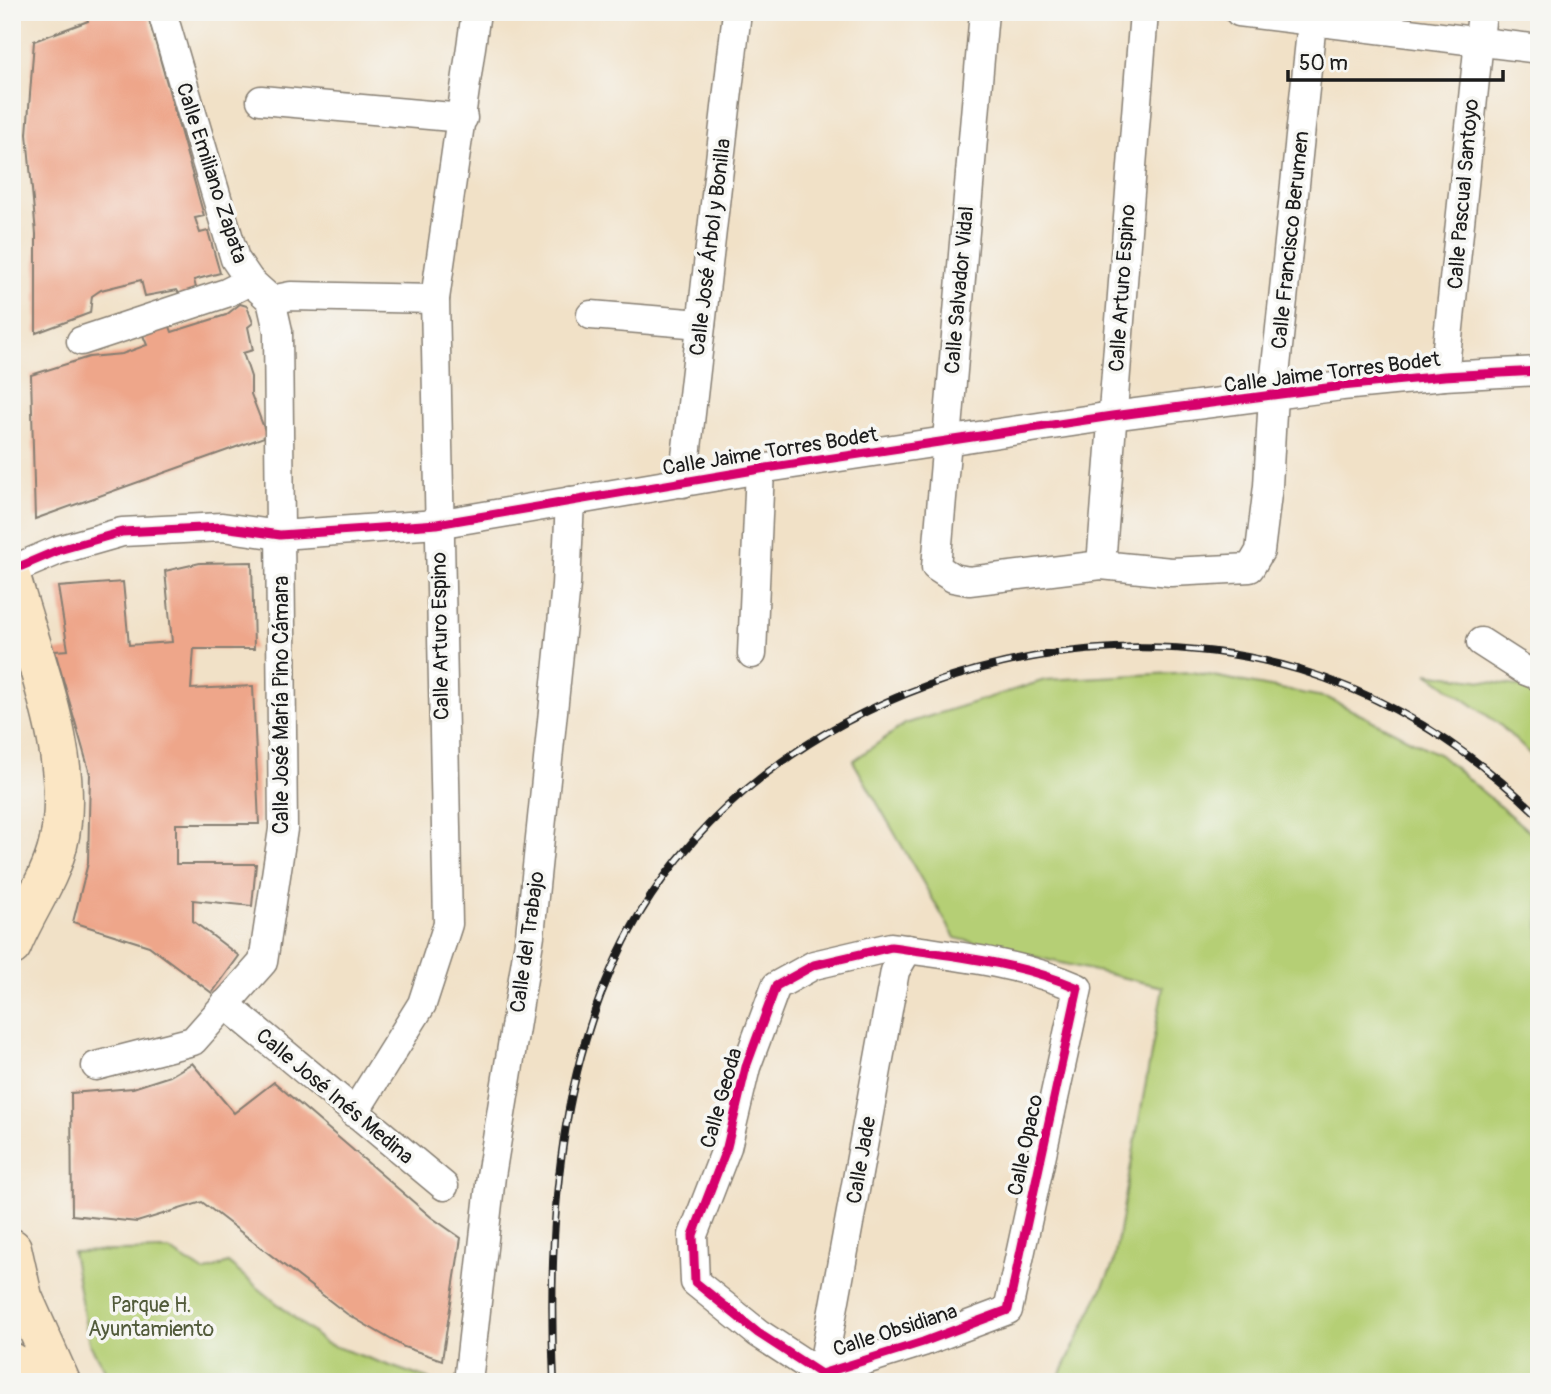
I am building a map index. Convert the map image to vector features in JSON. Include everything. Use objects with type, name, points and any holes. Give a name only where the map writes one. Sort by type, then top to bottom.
[{"type":"main road","points":[[12,580],[61,758],[64,814],[58,848],[12,946]]},
{"type":"main road","points":[[12,1248],[23,1297],[61,1382]]},
{"type":"main road","points":[[12,1362],[20,1382]]},
{"type":"street","name":"Calle Emiliano Zapata","points":[[162,12],[235,260],[261,291],[278,331],[280,535]]},
{"type":"street","name":"Calle Arturo Espino","points":[[354,1113],[422,1004],[447,924],[437,524],[435,299],[463,118],[476,12]]},
{"type":"street","name":"Calle José Árbol y Bonilla","points":[[682,483],[737,12]]},
{"type":"street","name":"Calle Salvador Vidal","points":[[984,12],[936,567],[953,578],[969,581],[1101,565]]},
{"type":"street","name":"Calle Arturo Espino","points":[[1101,565],[1144,12]]},
{"type":"street","points":[[1239,12],[1313,16],[1539,49]]},
{"type":"street","name":"Calle Pascual Santoyo","points":[[1444,376],[1482,12]]},
{"type":"street","name":"Calle Francisco Berumen","points":[[1101,565],[1171,572],[1237,570],[1250,568],[1260,551],[1273,395],[1313,16]]},
{"type":"street","points":[[261,100],[463,118]]},
{"type":"street","points":[[81,341],[226,293],[261,291],[291,296],[435,299]]},
{"type":"street","points":[[591,314],[701,324]]},
{"type":"street","name":"Calle Jaime Torres Bodet","points":[[12,570],[58,550],[122,531],[222,527],[280,535],[437,524],[760,469],[1112,416],[1444,376],[1539,371]]},
{"type":"street","points":[[752,654],[760,469]]},
{"type":"street","name":"Calle del Trabajo","points":[[468,1382],[491,1176],[530,935],[566,585],[570,500]]},
{"type":"street","name":"Calle José María Pino Cámara","points":[[96,1066],[193,1041],[263,962],[283,829],[280,535]]},
{"type":"street","points":[[1481,642],[1526,671],[1539,676]]},
{"type":"street","name":"Calle Geoda","points":[[695,1282],[693,1235],[727,1147],[746,1067],[776,986],[814,965],[851,954],[891,947],[981,958],[1048,975],[1078,988]]},
{"type":"street","name":"Calle Jade","points":[[820,1378],[895,971],[908,949]]},
{"type":"street","name":"Calle Opaco","points":[[1008,1310],[1078,988]]},
{"type":"street","name":"Calle José Inés Medina","points":[[226,1004],[444,1186]]},
{"type":"street","name":"Calle Obsidiana","points":[[695,1282],[820,1378],[1008,1310]]},
{"type":"green space","points":[[1192,672],[1328,698],[1440,755],[1539,840],[1539,1382],[1057,1382],[1113,1265],[1163,987],[955,938],[853,761],[905,724],[1045,680]]},
{"type":"green space","points":[[1427,673],[1539,689],[1539,763],[1499,724]]},
{"type":"green space","name":"Parque H. Ayuntamiento","points":[[169,1250],[204,1272],[228,1263],[325,1343],[436,1382],[112,1382],[89,1343],[72,1252]]},
{"type":"building","points":[[147,12],[204,216],[195,218],[200,233],[208,231],[220,273],[194,280],[197,292],[181,297],[177,290],[145,296],[141,280],[101,290],[92,296],[90,313],[36,333],[36,234],[27,134],[34,41],[88,21],[86,13]]},
{"type":"building","points":[[240,304],[247,306],[253,323],[248,327],[253,350],[243,353],[251,377],[251,394],[267,436],[35,519],[31,375],[89,357],[122,354],[147,345],[142,333],[169,324],[172,332],[226,315]]},
{"type":"building","points":[[252,562],[254,649],[194,649],[191,689],[253,686],[259,824],[176,824],[176,864],[256,864],[252,906],[193,900],[193,921],[239,956],[212,993],[149,946],[73,922],[88,863],[90,774],[55,651],[68,650],[58,587],[123,582],[129,645],[172,642],[165,571],[200,563]]},
{"type":"building","points":[[192,1063],[234,1113],[274,1082],[431,1217],[461,1238],[442,1360],[404,1347],[347,1314],[202,1202],[137,1222],[72,1215],[71,1093],[133,1088],[170,1076]]},
{"type":"railway","points":[[554,1382],[553,1262],[556,1202],[564,1141],[575,1082],[591,1024],[612,968],[639,915],[695,840],[763,776],[842,724],[929,685],[1021,659],[1115,648],[1209,651],[1300,670],[1367,695],[1458,748],[1539,816]]},
{"type":"cycle path","points":[[12,570],[59,550],[122,532],[222,527],[280,535],[437,524],[760,469],[1112,416],[1342,386],[1444,376],[1539,371]]},
{"type":"cycle path","points":[[891,947],[1009,966],[1078,988],[1008,1310],[923,1342],[821,1374],[758,1333],[695,1282],[693,1235],[727,1147],[746,1067],[776,986],[814,965],[891,947]]}]
